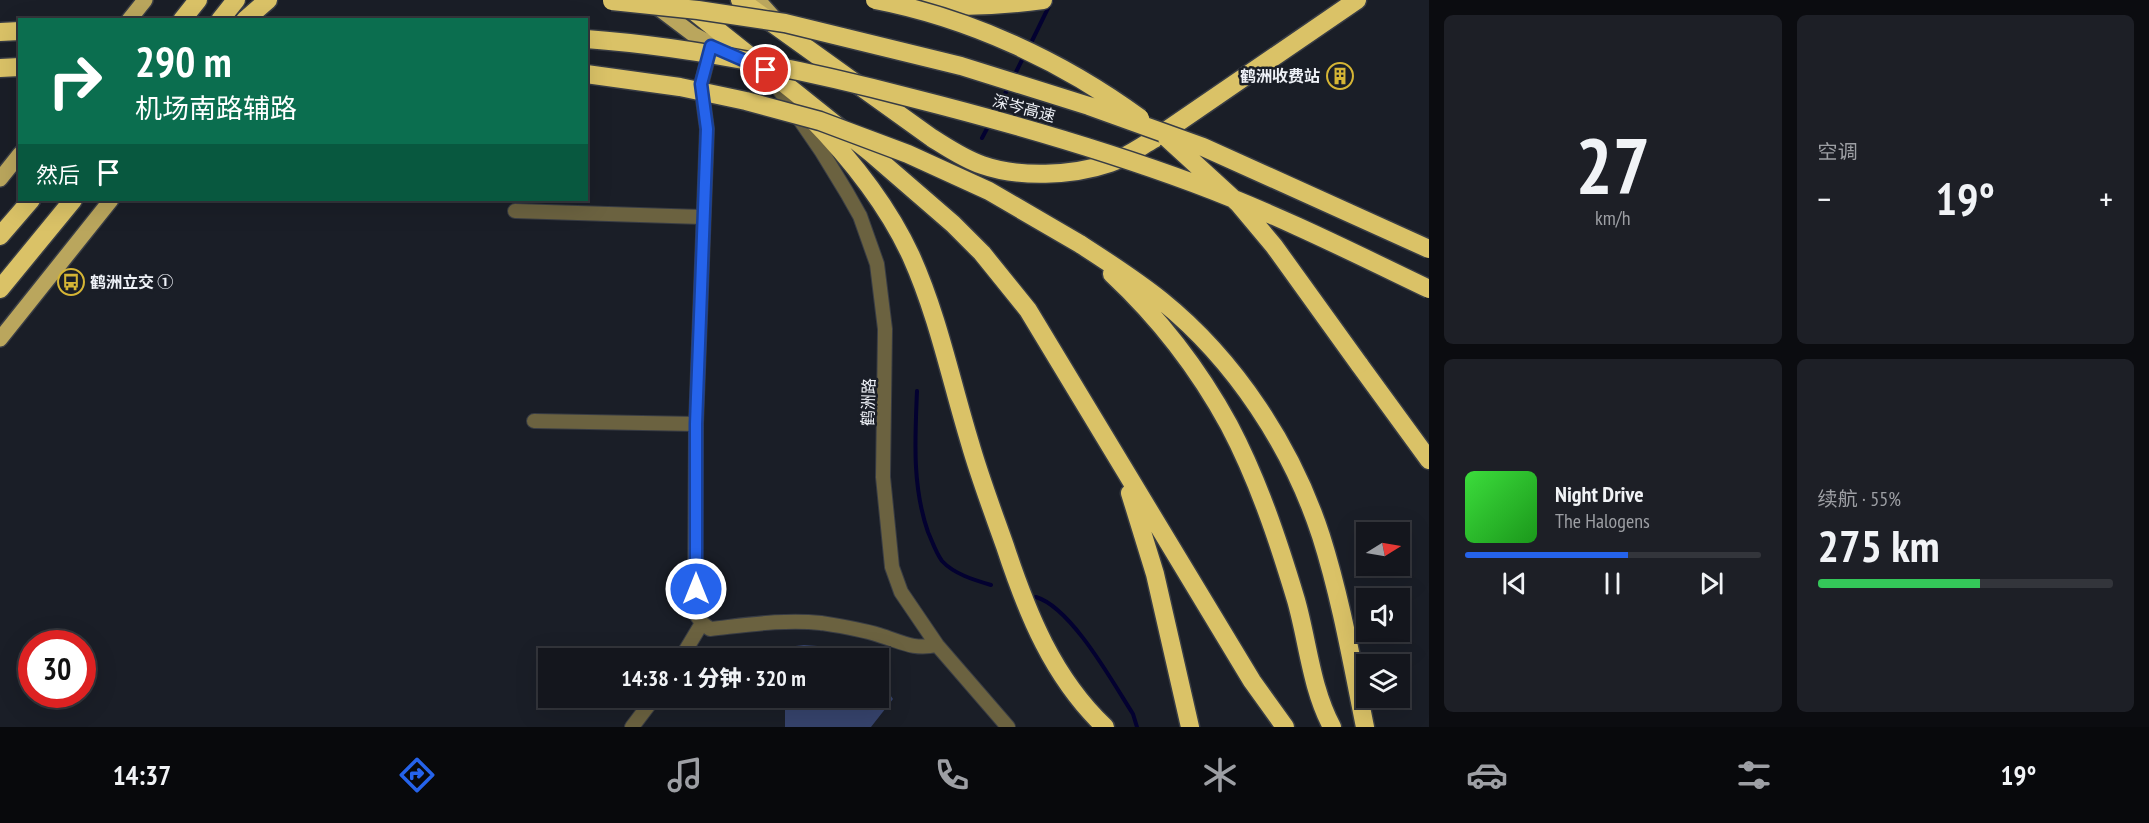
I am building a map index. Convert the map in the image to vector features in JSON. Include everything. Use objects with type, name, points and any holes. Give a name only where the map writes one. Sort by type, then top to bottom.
[{"type":"highway","points":[[184,18],[198,0]]},
{"type":"highway","points":[[222,18],[236,0]]},
{"type":"highway","points":[[248,18],[270,0]]},
{"type":"highway","name":"深岑高速","points":[[599,0],[698,10],[785,23],[961,66],[1089,106],[1203,147],[1429,249]]},
{"type":"highway","points":[[680,0],[871,153],[982,253],[1028,310],[1252,681],[1285,727]]},
{"type":"highway","points":[[740,0],[932,138],[980,164],[1016,172],[1066,172],[1112,163],[1154,139],[1357,0]]},
{"type":"highway","points":[[875,0],[950,20],[1042,58],[1123,106],[1167,138],[1238,203],[1260,229],[1429,460]]},
{"type":"highway","points":[[894,4],[956,8],[1001,6],[1043,0]]},
{"type":"highway","points":[[0,32],[18,31]]},
{"type":"highway","name":"深岑高速","points":[[588,39],[689,50],[857,84],[1079,143],[1226,197],[1308,231],[1429,289]]},
{"type":"highway","points":[[0,68],[18,67]]},
{"type":"highway","points":[[766,70],[820,127],[859,174],[880,201],[911,255],[936,323],[970,444],[1020,592],[1051,658],[1070,687],[1105,727]]},
{"type":"highway","points":[[588,74],[746,101],[820,121],[908,154],[989,191],[1129,275],[1164,302],[1228,368],[1249,396],[1280,444],[1301,488],[1320,534],[1331,571],[1345,626],[1365,727]]},
{"type":"highway","points":[[1,234],[30,201]]},
{"type":"highway","points":[[0,289],[72,201]]},
{"type":"highway","points":[[1080,244],[1152,315],[1181,352],[1229,425],[1280,546],[1301,618],[1317,691],[1332,727]]},
{"type":"highway","points":[[1116,455],[1137,513],[1155,574],[1188,720]]},
{"type":"main road","points":[[131,18],[145,0]]},
{"type":"main road","points":[[256,18],[270,0]]},
{"type":"main road","points":[[648,0],[677,24],[711,46],[766,70]]},
{"type":"main road","points":[[758,0],[789,34]]},
{"type":"main road","points":[[0,178],[18,156]]},
{"type":"main road","points":[[0,339],[110,201]]},
{"type":"street","points":[[711,46],[701,84],[707,129],[696,424],[696,613],[702,623],[710,629],[780,622],[818,623],[848,627],[911,647],[923,648],[937,645]]},
{"type":"street","name":"鹤洲路","points":[[766,70],[847,193],[864,227],[877,264],[885,329],[883,477],[892,567],[901,592],[937,645],[1008,727]]},
{"type":"street","points":[[515,211],[702,217]]},
{"type":"street","points":[[534,421],[696,424]]},
{"type":"street","points":[[687,648],[702,623]]},
{"type":"street","points":[[632,727],[646,708]]},
{"type":"shaded area","points":[[804,645],[832,648],[787,648]]},
{"type":"shaded area","points":[[785,708],[886,708],[871,727],[785,727]]},
{"type":"waterway","points":[[1029,47],[1052,0]]},
{"type":"waterway","points":[[1014,76],[1024,56]]},
{"type":"waterway","points":[[995,114],[1009,86]]},
{"type":"waterway","points":[[982,138],[990,123]]},
{"type":"waterway","points":[[917,391],[915,445],[917,480],[928,532],[938,554],[947,566],[965,576],[991,585]]},
{"type":"waterway","points":[[1036,597],[1050,604],[1077,631],[1103,666],[1133,714],[1137,727]]},
{"type":"place","name":"鹤洲收费站","points":[[1340,76]]},
{"type":"place","name":"鹤洲立交 ①","points":[[71,282]]},
{"type":"route","points":[[696,589],[696,424],[707,129],[701,84],[711,46],[766,70]]}]
